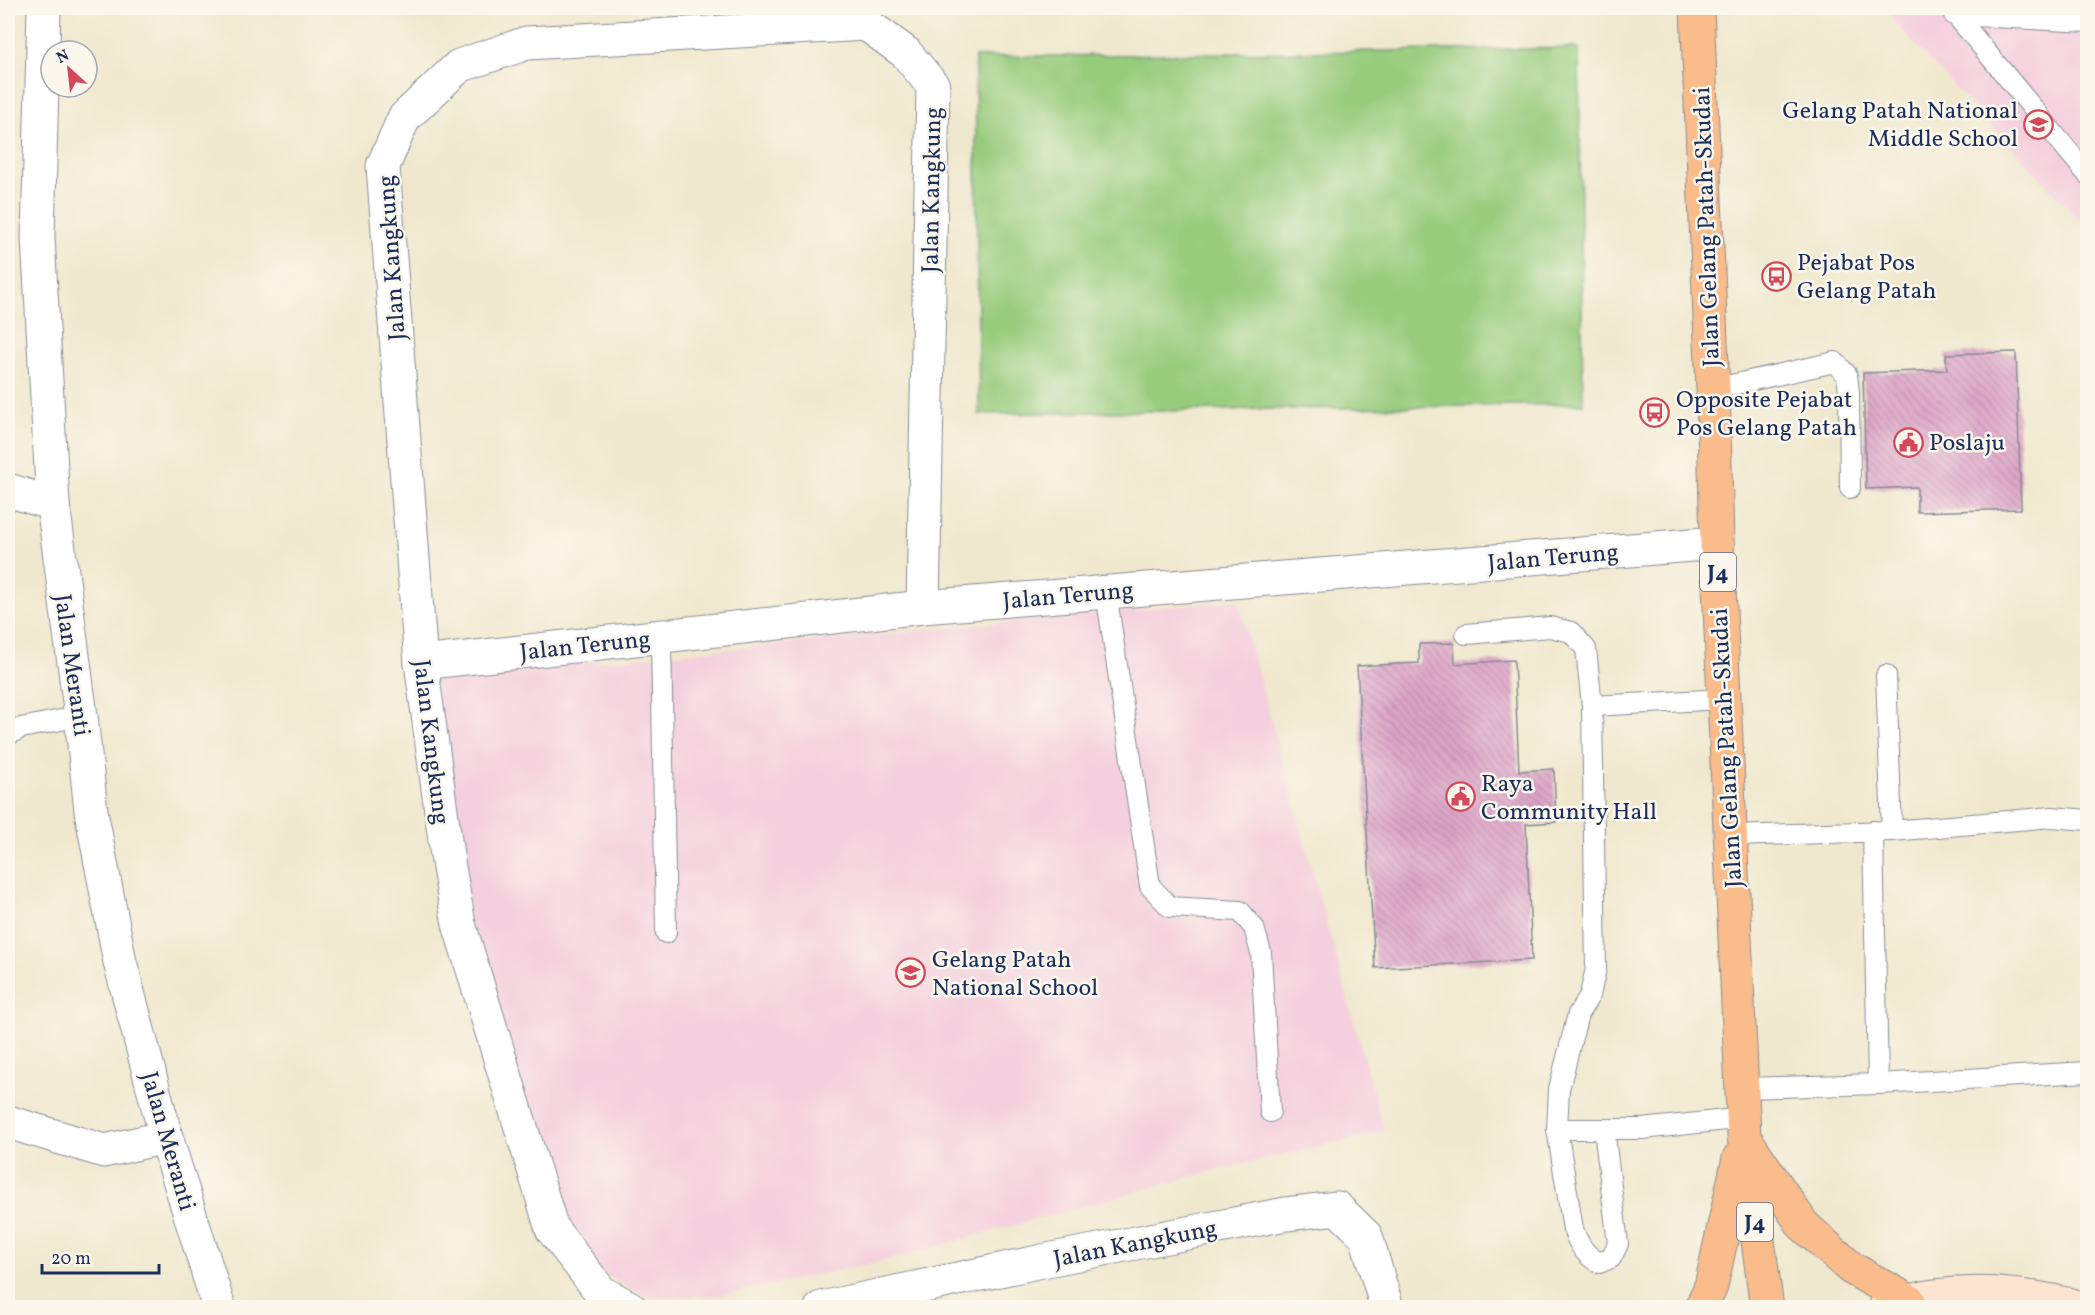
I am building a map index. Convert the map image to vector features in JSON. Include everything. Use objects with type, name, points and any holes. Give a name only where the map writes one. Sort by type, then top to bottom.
[{"type":"main road","name":"Jalan Gelang Patah-Skudai","points":[[1697,8],[1717,543],[1743,1114],[1767,1308]]},
{"type":"main road","points":[[1743,1114],[1803,1225],[1851,1268],[1897,1304],[1932,1296],[2003,1293],[2043,1298],[2082,1308]]},
{"type":"main road","points":[[1701,1308],[1711,1286],[1743,1114]]},
{"type":"street","name":"Jalan Meranti","points":[[44,8],[38,238],[53,504],[91,811],[120,962],[166,1137],[219,1308]]},
{"type":"street","name":"Jalan Kangkung","points":[[630,1308],[601,1292],[552,1229],[459,924],[448,862],[421,663],[383,166],[404,118],[459,66],[527,43],[866,16],[906,53],[933,86],[923,607]]},
{"type":"street","points":[[8,490],[53,504]]},
{"type":"street","name":"Jalan Terung","points":[[421,663],[923,607],[1717,543]]},
{"type":"street","points":[[8,1122],[104,1151],[166,1137]]},
{"type":"street","name":"Jalan Kangkung","points":[[821,1308],[1047,1260],[1286,1214],[1337,1208],[1366,1236],[1387,1308]]},
{"type":"lane","points":[[1952,11],[2088,22]]},
{"type":"lane","points":[[1952,11],[2088,175]]},
{"type":"lane","points":[[1713,389],[1835,362],[1846,375],[1849,392],[1850,488]]},
{"type":"lane","points":[[1107,592],[1150,886],[1170,907],[1240,911],[1254,928],[1261,953],[1270,1112]]},
{"type":"lane","points":[[1466,633],[1550,627],[1571,632],[1586,649],[1592,706],[1596,968],[1590,995],[1578,1014],[1559,1089],[1557,1130],[1573,1229],[1578,1244],[1587,1256],[1599,1263],[1611,1258],[1618,1244],[1604,1129]]},
{"type":"lane","points":[[662,636],[666,933]]},
{"type":"lane","points":[[1878,1084],[1886,675]]},
{"type":"lane","points":[[1592,706],[1724,699]]},
{"type":"lane","points":[[8,735],[21,729],[81,716]]},
{"type":"lane","points":[[1730,836],[1883,831],[2052,817],[2088,820]]},
{"type":"lane","points":[[1557,1130],[1642,1130],[1743,1114],[1878,1084],[2088,1072]]},
{"type":"shaded area","name":"Gelang Patah National Middle School","points":[[1885,8],[2087,8],[2087,228],[1892,20]]},
{"type":"shaded area","name":"Gelang Patah National School","points":[[1238,600],[1384,1131],[1208,1172],[887,1260],[723,1295],[646,1297],[589,1265],[545,1193],[473,934],[435,677]]},
{"type":"green space","points":[[1579,48],[1583,404],[979,414],[975,57]]},
{"type":"building","points":[[2016,352],[2021,509],[1917,512],[1917,487],[1866,489],[1863,373],[1947,370],[1946,354]]},
{"type":"building","name":"Raya Community Hall","points":[[1454,643],[1455,664],[1514,660],[1519,771],[1554,769],[1556,822],[1526,824],[1532,960],[1375,968],[1357,666],[1419,663],[1419,644]]},
{"type":"place","name":"Gelang Patah National Middle School","points":[[2039,124]]},
{"type":"place","name":"Pejabat Pos Gelang Patah","points":[[1776,276]]},
{"type":"place","name":"Opposite Pejabat Pos Gelang Patah","points":[[1655,413]]},
{"type":"place","name":"Poslaju","points":[[1908,442]]},
{"type":"place","name":"Raya Community Hall","points":[[1460,797]]},
{"type":"place","name":"Gelang Patah National School","points":[[911,973]]}]
